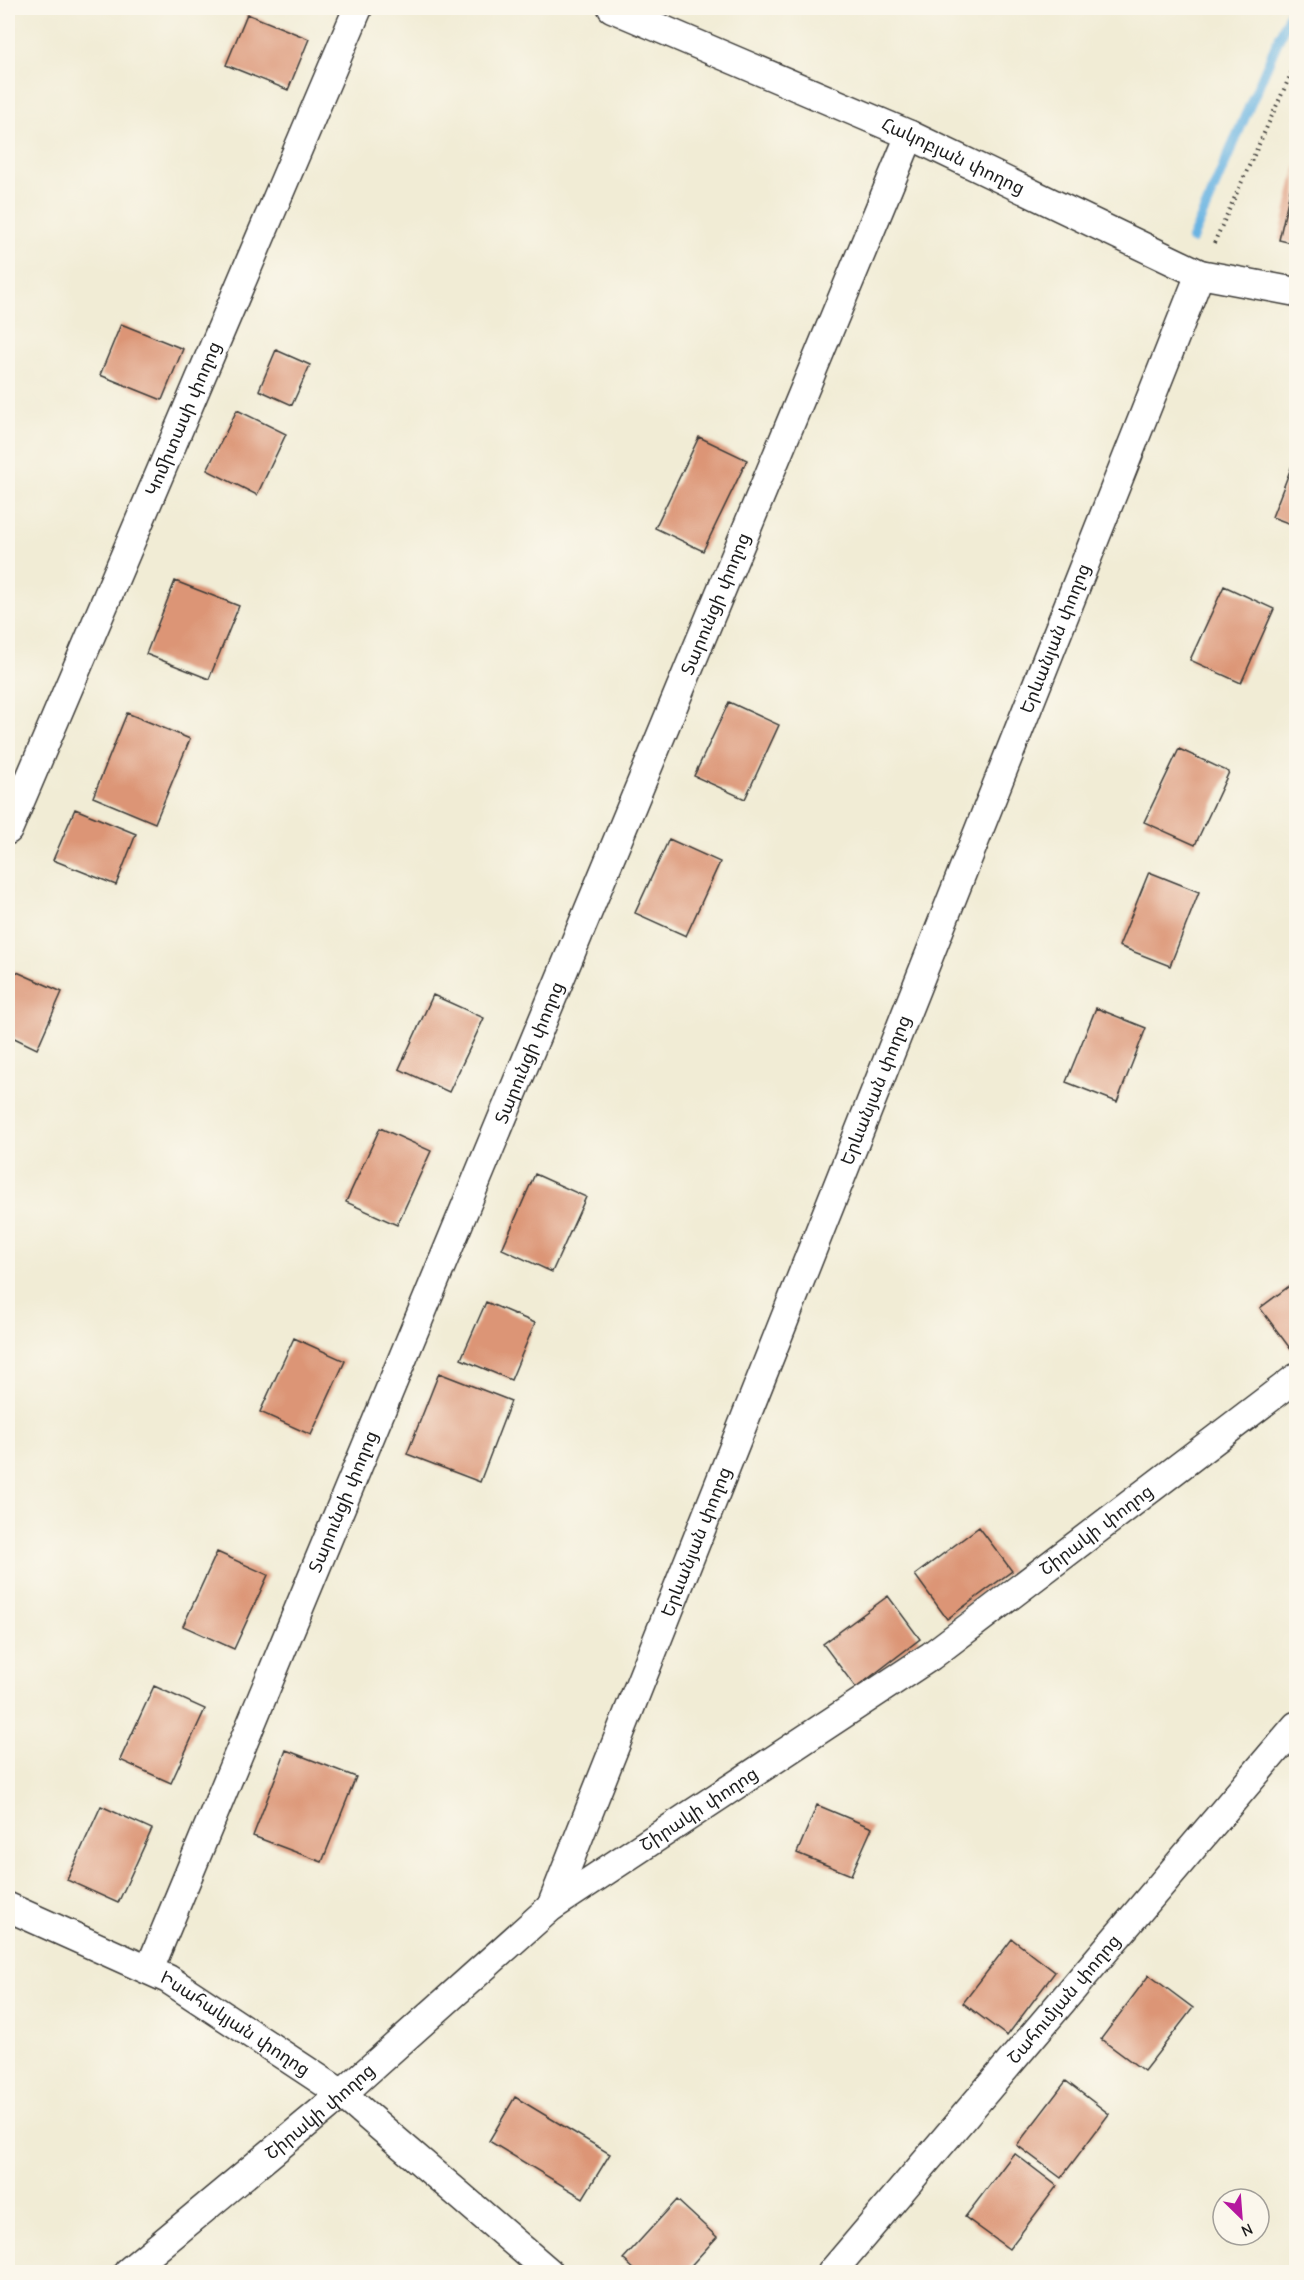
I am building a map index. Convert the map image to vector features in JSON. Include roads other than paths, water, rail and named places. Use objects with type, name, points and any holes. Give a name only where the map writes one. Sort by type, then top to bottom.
[{"type":"street","name":"Կոմիտասի փողոց","points":[[8,830],[358,8]]},
{"type":"street","name":"Հակոբյան փողոց","points":[[612,8],[910,135],[1200,274],[1296,292]]},
{"type":"street","name":"Տարունցի փողոց","points":[[149,1970],[910,135]]},
{"type":"street","name":"Երևանյան փողոց","points":[[551,1907],[1200,274]]},
{"type":"street","name":"Շիրակի փողոց","points":[[128,2272],[342,2094],[551,1907],[931,1656],[1296,1378]]},
{"type":"street","name":"Շահումյան փողոց","points":[[832,2272],[1296,1726]]},
{"type":"street","name":"Իսահակյան փողոց","points":[[8,1907],[168,1979],[342,2094],[549,2272]]},
{"type":"waterway","points":[[1192,239],[1292,8]]}]
